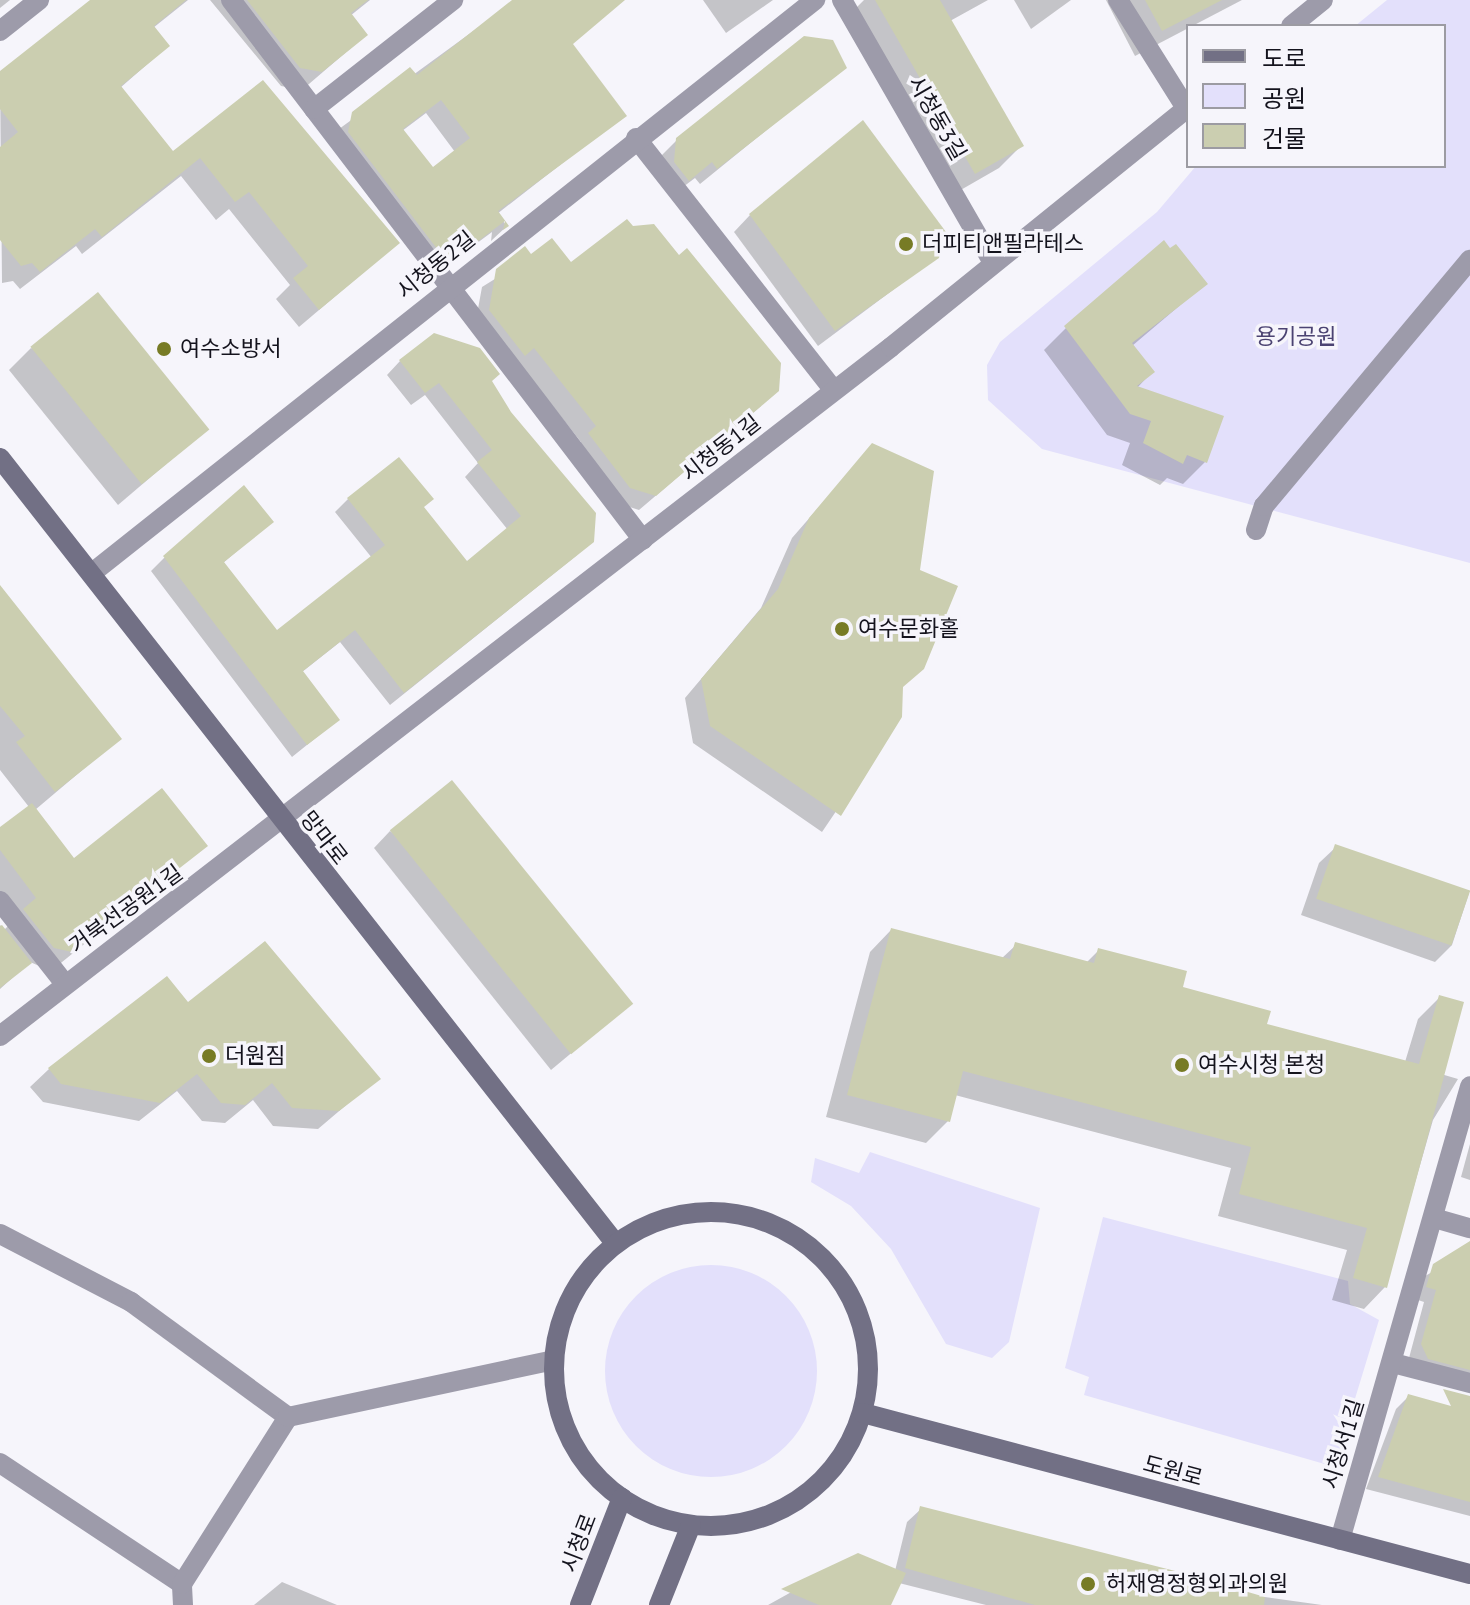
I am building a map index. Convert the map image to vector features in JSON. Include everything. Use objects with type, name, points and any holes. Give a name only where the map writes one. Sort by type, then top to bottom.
[{"type":"street","points":[[0,31],[39,0]]},
{"type":"street","points":[[231,0],[643,540]]},
{"type":"street","points":[[314,109],[453,0]]},
{"type":"street","name":"시청동2길","points":[[92,573],[449,286],[815,0]]},
{"type":"street","name":"시청동3길","points":[[842,0],[991,259]]},
{"type":"street","points":[[1118,0],[1186,106]]},
{"type":"street","points":[[1293,24],[1323,0]]},
{"type":"street","name":"시청동1길","points":[[281,822],[643,540],[991,259],[1186,109]]},
{"type":"street","points":[[636,138],[833,389]]},
{"type":"street","points":[[1256,530],[1264,506],[1470,260]]},
{"type":"street","name":"망마로","points":[[0,458],[92,573],[281,822],[615,1243]]},
{"type":"street","name":"거북선공원1길","points":[[0,1036],[281,822]]},
{"type":"street","points":[[0,901],[65,984]]},
{"type":"street","name":"시청서1길","points":[[1340,1540],[1470,1086]]},
{"type":"street","points":[[713,1211],[765,1221],[800,1239],[852,1298],[869,1374],[863,1413],[834,1468],[798,1501],[752,1520],[691,1525],[622,1498],[570,1438],[553,1360],[573,1292],[615,1243],[662,1219],[713,1211]]},
{"type":"street","points":[[1434,1218],[1470,1228]]},
{"type":"street","points":[[0,1234],[131,1302],[288,1417]]},
{"type":"street","points":[[183,1605],[182,1584],[288,1417],[553,1360]]},
{"type":"street","points":[[1393,1363],[1470,1383]]},
{"type":"street","name":"도원로","points":[[863,1413],[1470,1574]]},
{"type":"street","points":[[0,1463],[182,1584]]},
{"type":"street","name":"시청로","points":[[580,1605],[622,1498]]},
{"type":"street","points":[[659,1605],[691,1525]]},
{"type":"green space","name":"용기공원","points":[[1387,0],[1470,0],[1470,563],[1042,449],[988,400],[987,365],[1000,342],[1157,212],[1194,168],[1446,168],[1446,24],[1357,24]]},
{"type":"green space","points":[[870,1152],[1040,1208],[1009,1342],[992,1358],[946,1344],[891,1249],[851,1206],[811,1182],[815,1158],[859,1173]]},
{"type":"green space","points":[[1103,1217],[1348,1281],[1350,1304],[1379,1320],[1336,1461],[1328,1465],[1084,1395],[1089,1377],[1065,1368]]},
{"type":"green space","points":[[711,1265],[752,1273],[786,1296],[809,1330],[817,1371],[809,1412],[786,1446],[752,1469],[711,1477],[670,1469],[636,1446],[613,1412],[605,1371],[613,1330],[636,1296],[670,1273]]},
{"type":"building","points":[[90,0],[186,0],[154,26],[170,46],[121,86],[173,151],[263,80],[400,243],[319,310],[293,278],[308,266],[249,192],[235,202],[200,158],[102,237],[95,229],[40,272],[32,263],[21,266],[0,240],[0,147],[18,132],[0,109],[0,71]]},
{"type":"building","points":[[247,0],[368,0],[351,13],[368,35],[322,72],[300,68]]},
{"type":"building","points":[[512,0],[625,0],[573,44],[627,116],[498,211],[509,226],[503,230],[505,221],[454,259],[441,254],[348,132],[352,112],[410,67],[417,75]],"holes":[[[441,100],[470,138],[433,167],[403,129]]]},
{"type":"building","points":[[875,0],[940,0],[1024,146],[975,174]]},
{"type":"building","points":[[1145,0],[1222,0],[1162,31]]},
{"type":"building","points":[[804,36],[833,40],[847,68],[717,169],[712,162],[689,181],[674,162],[676,138]]},
{"type":"building","points":[[863,120],[946,232],[939,258],[835,331],[749,214]]},
{"type":"building","points":[[627,219],[633,226],[654,224],[679,255],[687,248],[781,363],[779,391],[656,496],[630,488],[588,433],[596,426],[534,348],[525,356],[489,310],[496,269],[525,246],[531,254],[552,238],[571,262]]},
{"type":"building","points":[[1164,240],[1170,248],[1176,244],[1208,284],[1132,343],[1155,372],[1137,386],[1224,416],[1207,463],[1187,455],[1183,464],[1143,443],[1151,421],[1130,414],[1064,326]]},
{"type":"building","points":[[98,292],[209,430],[142,484],[30,347]]},
{"type":"building","points":[[434,333],[480,348],[500,374],[492,381],[511,412],[596,513],[594,542],[404,693],[355,630],[303,671],[340,720],[307,745],[163,556],[244,485],[274,522],[224,562],[277,630],[385,545],[347,498],[399,457],[434,499],[424,507],[467,561],[521,516],[477,462],[492,450],[439,383],[425,393],[399,360]]},
{"type":"building","name":"여수문화홀","points":[[872,443],[934,471],[920,570],[958,586],[924,669],[903,687],[902,717],[841,816],[710,726],[701,679],[778,589],[809,518]]},
{"type":"building","points":[[0,585],[122,739],[55,792],[16,742],[25,736],[0,706]]},
{"type":"building","points":[[452,780],[633,1004],[571,1054],[390,830]]},
{"type":"building","points":[[162,788],[208,846],[72,952],[54,948],[23,909],[36,898],[0,850],[0,827],[32,803],[74,858]]},
{"type":"building","points":[[1335,844],[1470,890],[1451,945],[1316,899]]},
{"type":"building","points":[[0,926],[32,963],[0,988]]},
{"type":"building","name":"여수시청 본청","points":[[891,928],[1010,959],[1015,942],[1094,963],[1098,948],[1187,971],[1183,987],[1271,1011],[1267,1024],[1419,1064],[1439,995],[1464,1002],[1387,1288],[1353,1278],[1367,1228],[1239,1194],[1251,1147],[963,1071],[950,1122],[847,1095]]},
{"type":"building","points":[[265,941],[381,1079],[339,1111],[292,1108],[272,1083],[245,1105],[221,1103],[197,1074],[160,1103],[61,1084],[48,1068],[167,976],[188,1002]]},
{"type":"building","points":[[1470,1241],[1470,1370],[1428,1359],[1421,1344],[1436,1290],[1426,1287],[1433,1264]]},
{"type":"building","points":[[1443,1389],[1470,1396],[1470,1502],[1378,1477],[1408,1394],[1451,1406]]},
{"type":"building","points":[[920,1506],[1183,1573],[1265,1597],[1264,1605],[1035,1605],[905,1568]]},
{"type":"building","points":[[858,1553],[906,1573],[891,1605],[819,1605],[781,1589]]},
{"type":"place","name":"더피티앤필라테스","points":[[906,244]]},
{"type":"place","name":"여수소방서","points":[[164,349]]},
{"type":"place","name":"여수문화홀","points":[[842,629]]},
{"type":"place","name":"더원짐","points":[[209,1056]]},
{"type":"place","name":"여수시청 본청","points":[[1182,1065]]},
{"type":"place","name":"허재영정형외과의원","points":[[1088,1584]]}]
